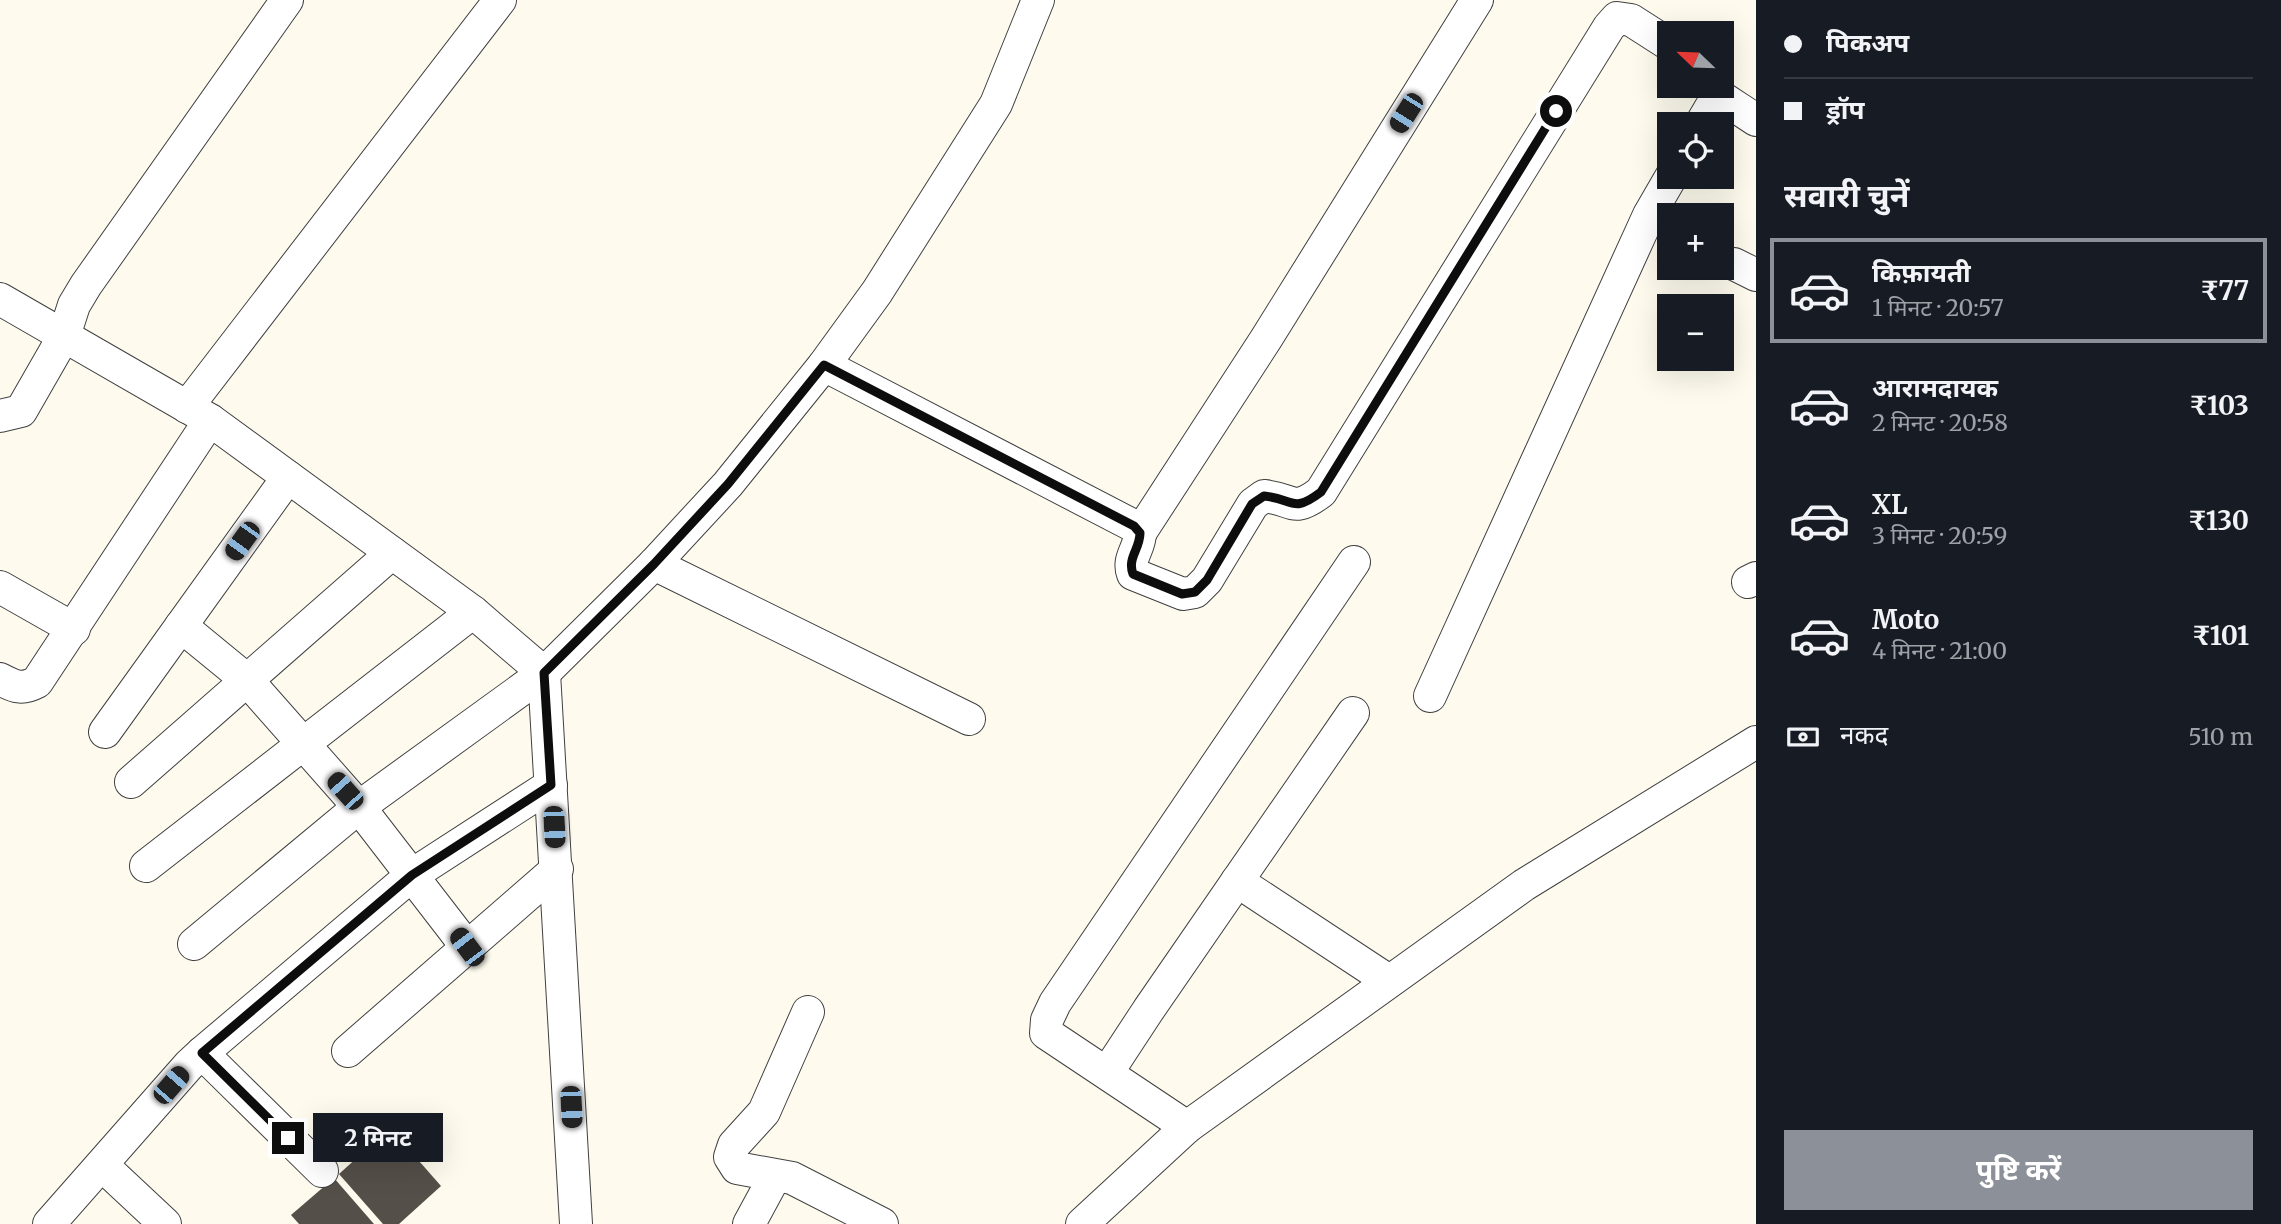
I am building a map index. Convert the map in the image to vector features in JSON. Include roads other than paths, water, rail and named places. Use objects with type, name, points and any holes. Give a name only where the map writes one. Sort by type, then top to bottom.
[{"type":"street","points":[[0,416],[21,411],[64,336],[74,305],[86,285],[287,0]]},
{"type":"street","points":[[194,944],[359,807],[544,673],[654,564],[728,484],[824,365],[877,292],[996,104],[1038,0]]},
{"type":"street","points":[[1477,0],[1266,339],[1140,533],[1140,543],[1132,556],[1130,566],[1133,574],[1182,594],[1195,592],[1207,580],[1252,504],[1264,496],[1278,497],[1292,505],[1306,503],[1321,492],[1609,27],[1617,18],[1631,20],[1657,37]]},
{"type":"street","points":[[0,679],[16,688],[37,682],[74,629],[198,413],[495,2]]},
{"type":"street","points":[[1725,98],[1756,120]]},
{"type":"street","points":[[1430,696],[1649,215],[1664,189]]},
{"type":"street","points":[[0,299],[198,413],[473,612],[544,673],[576,1224]]},
{"type":"street","points":[[824,365],[1134,526],[1140,533]]},
{"type":"street","points":[[106,732],[288,477]]},
{"type":"street","points":[[131,782],[392,553]]},
{"type":"street","points":[[1187,1127],[1046,1033],[1047,1020],[1055,1003],[1354,562]]},
{"type":"street","points":[[654,564],[969,719]]},
{"type":"street","points":[[0,587],[74,629]]},
{"type":"street","points":[[146,866],[473,612]]},
{"type":"street","points":[[181,626],[247,680],[359,807],[467,947]]},
{"type":"street","points":[[1107,1073],[1353,713]]},
{"type":"street","points":[[1082,1224],[1187,1127],[1389,981],[1524,885],[1756,742]]},
{"type":"street","points":[[49,1224],[202,1053],[412,875],[551,785]]},
{"type":"street","points":[[348,1051],[557,869]]},
{"type":"street","points":[[1237,881],[1389,981]]},
{"type":"street","points":[[808,1012],[764,1112],[734,1145],[730,1157],[737,1168],[792,1178],[882,1224]]},
{"type":"street","points":[[202,1053],[322,1171]]},
{"type":"street","points":[[102,1165],[165,1224]]},
{"type":"street","points":[[750,1224],[775,1176]]}]
